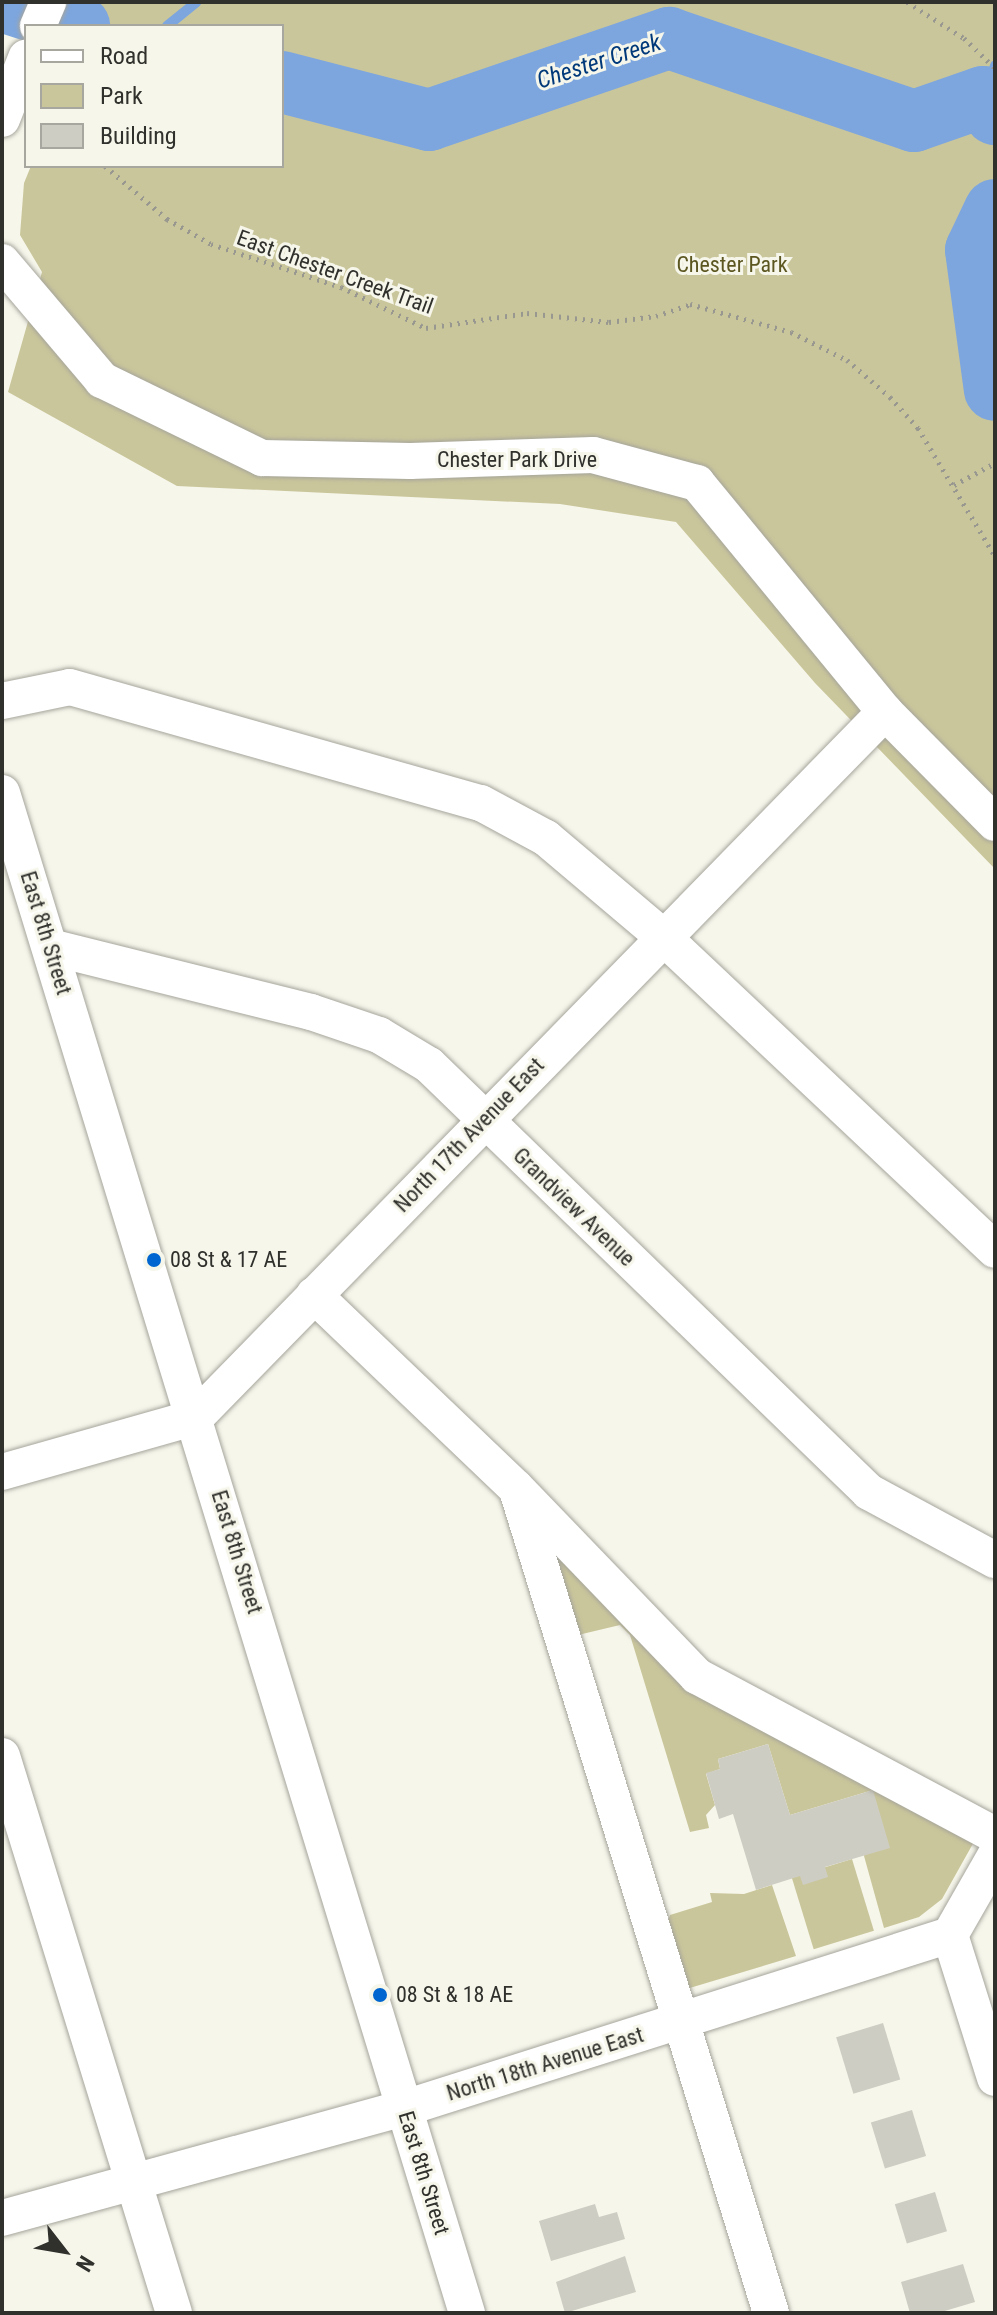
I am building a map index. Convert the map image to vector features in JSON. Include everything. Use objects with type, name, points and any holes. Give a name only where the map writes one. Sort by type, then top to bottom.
[{"type":"street","points":[[39,24],[48,2]]},
{"type":"street","points":[[2,119],[24,63]]},
{"type":"street","name":"Chester Park Drive","points":[[2,262],[102,380],[262,458],[410,461],[593,455],[697,483],[885,712],[995,823]]},
{"type":"street","points":[[2,701],[70,687],[481,803],[546,838],[663,937],[995,1250]]},
{"type":"street","name":"North 17th Avenue East","points":[[196,1417],[483,1119],[885,712]]},
{"type":"street","name":"East 8th Street","points":[[2,793],[196,1417],[467,2313]]},
{"type":"street","name":"Grandview Avenue","points":[[50,947],[311,1012],[379,1035],[429,1065],[869,1492],[995,1560]]},
{"type":"street","points":[[314,1295],[516,1488],[697,1676],[995,1835]]},
{"type":"street","points":[[2,1472],[196,1417]]},
{"type":"street","points":[[516,1488],[771,2313]]},
{"type":"street","points":[[2,1756],[174,2313]]},
{"type":"street","points":[[995,1856],[950,1935],[995,2078]]},
{"type":"street","name":"North 18th Avenue East","points":[[2,2218],[405,2108],[950,1935]]},
{"type":"path","points":[[907,2],[964,38],[995,68]]},
{"type":"path","name":"East Chester Creek Trail","points":[[107,168],[167,219],[211,244],[341,287],[426,328],[527,313],[609,322],[656,316],[690,304],[791,332],[847,360],[890,397],[918,428],[995,556]]},
{"type":"path","points":[[954,485],[995,463]]},
{"type":"green space","name":"Chester Park","points":[[100,2],[995,2],[995,869],[815,683],[676,522],[560,504],[177,486],[8,392],[42,272],[20,235],[24,183],[30,168],[284,168],[284,24],[92,24]]},
{"type":"green space","points":[[559,1555],[630,1625],[975,1840],[942,1899],[919,1917],[884,1928],[864,1856],[873,1790],[790,1815],[768,1744],[718,1759],[720,1769],[706,1774],[715,1805],[706,1815],[709,1828],[690,1832],[630,1635],[620,1625],[578,1635],[554,1563]]},
{"type":"green space","points":[[852,1859],[874,1931],[814,1949],[792,1877]]},
{"type":"green space","points":[[772,1885],[796,1956],[683,1990],[667,1924],[670,1915],[712,1902],[710,1893],[744,1894]]},
{"type":"building","points":[[768,1744],[790,1815],[873,1790],[890,1848],[825,1867],[828,1877],[803,1885],[800,1876],[756,1890],[733,1814],[719,1819],[706,1773],[720,1769],[718,1759]]},
{"type":"building","points":[[883,2023],[900,2079],[853,2094],[836,2037]]},
{"type":"building","points":[[912,2110],[926,2156],[885,2168],[871,2123]]},
{"type":"building","points":[[935,2192],[947,2231],[907,2243],[895,2204]]},
{"type":"building","points":[[595,2204],[599,2217],[617,2212],[625,2239],[551,2261],[539,2221]]},
{"type":"building","points":[[625,2256],[636,2292],[565,2313],[556,2282]]},
{"type":"building","points":[[963,2264],[975,2302],[938,2313],[910,2313],[901,2282]]},
{"type":"waterway","name":"Chester Creek","points":[[5,2],[73,24]]},
{"type":"waterway","points":[[170,24],[197,2]]},
{"type":"waterway","name":"Chester Creek","points":[[284,83],[429,120],[669,38],[914,121],[983,97],[995,114]]},
{"type":"waterway","points":[[983,97],[995,65]]},
{"type":"waterway","name":"Chester Creek","points":[[995,210],[976,250],[995,390]]},
{"type":"place","name":"08 St & 17 AE","points":[[154,1260]]},
{"type":"place","name":"08 St & 18 AE","points":[[380,1995]]}]
